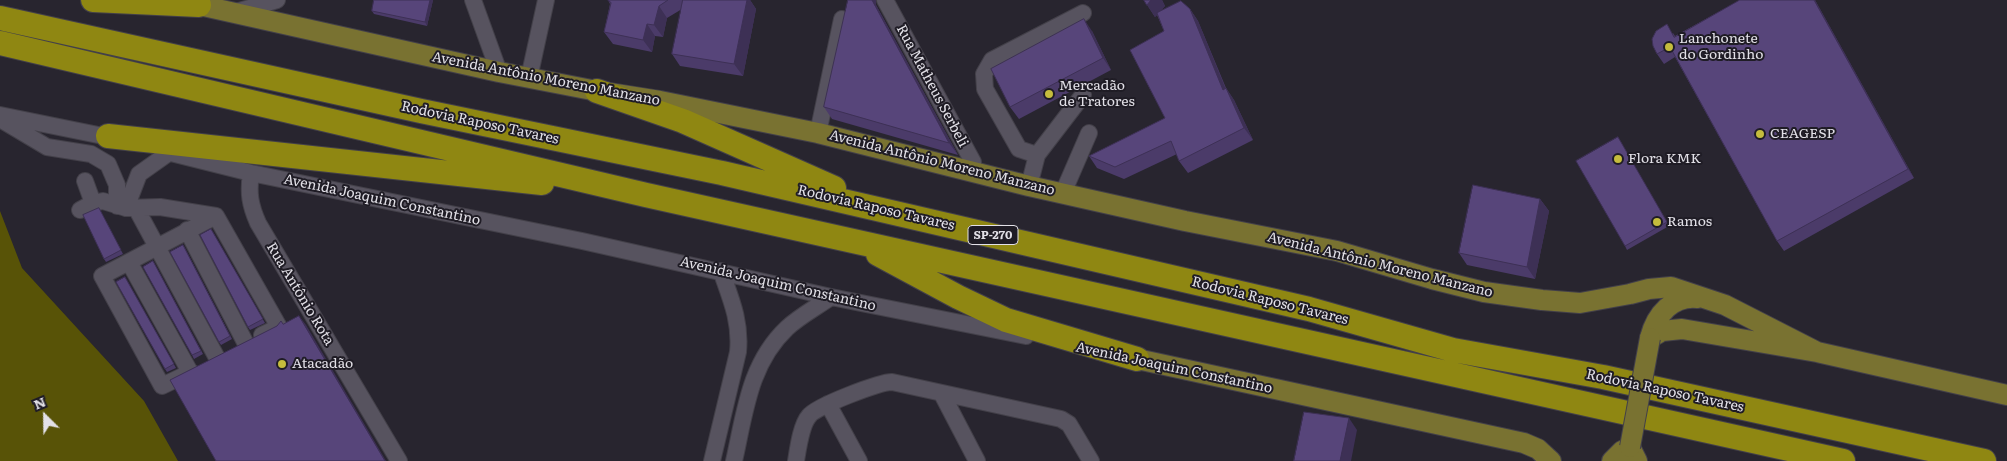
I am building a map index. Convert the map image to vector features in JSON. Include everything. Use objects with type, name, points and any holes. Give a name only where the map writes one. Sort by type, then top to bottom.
[{"type":"highway","points":[[93,0],[190,2]]},
{"type":"highway","name":"Rodovia Raposo Tavares","points":[[0,18],[421,111],[722,172],[1309,309],[1453,350],[1603,377],[1984,461]]},
{"type":"highway","name":"Rodovia Raposo Tavares","points":[[0,43],[646,195],[1842,461]]},
{"type":"highway","points":[[597,92],[683,122],[833,188],[1015,241]]},
{"type":"highway","points":[[108,136],[646,195]]},
{"type":"highway","points":[[852,241],[1006,320],[1137,359]]},
{"type":"main road","name":"Avenida Antônio Moreno Manzano","points":[[190,2],[499,72],[597,92],[660,101],[818,133],[1029,186],[1185,221],[1337,251],[1432,280],[1484,292],[1542,300],[1580,302],[1649,289],[1671,287],[1725,305],[1817,352]]},
{"type":"main road","name":"Avenida Antônio Moreno Manzano","points":[[1650,338],[1655,322],[1672,303],[1688,297],[1700,298]]},
{"type":"main road","name":"Avenida Antônio Moreno Manzano","points":[[1650,338],[1662,332],[1682,329],[1817,352],[2007,395]]},
{"type":"main road","points":[[1612,461],[1622,451],[1633,454],[1650,338]]},
{"type":"main road","name":"Avenida Joaquim Constantino","points":[[1137,359],[1524,443],[1538,449],[1551,461]]},
{"type":"street","points":[[236,12],[277,0]]},
{"type":"street","points":[[473,0],[499,72]]},
{"type":"street","points":[[529,78],[546,0]]},
{"type":"street","name":"Rua Matheus Serbeli","points":[[885,0],[973,162],[972,173]]},
{"type":"street","points":[[1037,155],[1019,149],[985,88],[984,74],[992,60],[1083,12]]},
{"type":"street","points":[[818,133],[842,19]]},
{"type":"street","points":[[1029,186],[1037,155],[1083,96]]},
{"type":"street","name":"Avenida Joaquim Constantino","points":[[0,115],[108,136],[250,173],[1137,359]]},
{"type":"street","points":[[0,118],[48,147],[91,154],[108,164],[126,207],[157,247],[217,358]]},
{"type":"street","points":[[1064,193],[1089,133]]},
{"type":"street","points":[[126,207],[139,174],[170,152]]},
{"type":"street","name":"Rua Antônio Rota","points":[[250,173],[248,190],[250,206],[258,223],[399,461]]},
{"type":"street","points":[[85,181],[87,206],[103,202],[126,207],[160,207],[216,216]]},
{"type":"street","points":[[216,216],[279,327],[162,386],[102,276],[216,216]]},
{"type":"street","points":[[187,230],[246,344]]},
{"type":"street","points":[[129,262],[190,372]]},
{"type":"street","points":[[712,461],[738,352],[740,335],[738,320],[721,271]]},
{"type":"street","points":[[734,461],[751,384],[762,360],[775,340],[789,326],[831,296]]},
{"type":"street","points":[[796,461],[810,414],[828,404],[885,382],[1065,421],[1091,461]]},
{"type":"street","points":[[942,394],[977,461]]},
{"type":"street","points":[[828,404],[859,461]]},
{"type":"shaded area","points":[[0,211],[22,268],[144,401],[178,461],[0,461]]},
{"type":"building","points":[[374,0],[430,0],[425,22],[372,11]]},
{"type":"building","points":[[608,0],[668,0],[659,6],[654,25],[647,24],[643,40],[604,32],[611,3]]},
{"type":"building","points":[[683,0],[747,0],[734,64],[672,54]]},
{"type":"building","points":[[848,0],[872,0],[949,143],[824,107]]},
{"type":"building","points":[[1144,0],[1151,0],[1147,5]]},
{"type":"building","points":[[1740,0],[1814,0],[1908,169],[1777,241],[1670,47],[1657,54],[1653,46],[1652,39],[1656,31],[1667,24],[1674,37]]},
{"type":"building","points":[[1181,1],[1190,9],[1223,90],[1226,88],[1244,128],[1179,161],[1171,141],[1115,167],[1089,156],[1165,118],[1130,50],[1164,31],[1157,13]]},
{"type":"building","points":[[1084,19],[1103,58],[1010,107],[991,69]]},
{"type":"building","points":[[1618,137],[1667,222],[1625,246],[1576,161]]},
{"type":"building","points":[[1473,185],[1540,199],[1527,267],[1459,253]]},
{"type":"building","points":[[99,208],[121,250],[104,259],[83,215]]},
{"type":"building","points":[[211,229],[263,319],[248,327],[200,235]]},
{"type":"building","points":[[183,245],[230,336],[219,342],[170,252]]},
{"type":"building","points":[[153,261],[201,351],[192,355],[143,267]]},
{"type":"building","points":[[125,277],[174,364],[165,369],[116,282]]},
{"type":"building","name":"Atacadão","points":[[299,316],[385,461],[216,461],[170,380],[277,326],[281,321],[283,324]]},
{"type":"building","points":[[1304,412],[1349,418],[1340,461],[1294,461]]},
{"type":"place","name":"Lanchonete do Gordinho","points":[[1669,47]]},
{"type":"place","name":"Mercadão de Tratores","points":[[1049,94]]},
{"type":"place","name":"CEAGESP","points":[[1760,134]]},
{"type":"place","name":"Flora KMK","points":[[1618,159]]},
{"type":"place","name":"Ramos","points":[[1657,222]]},
{"type":"place","name":"Atacadão","points":[[282,364]]}]
